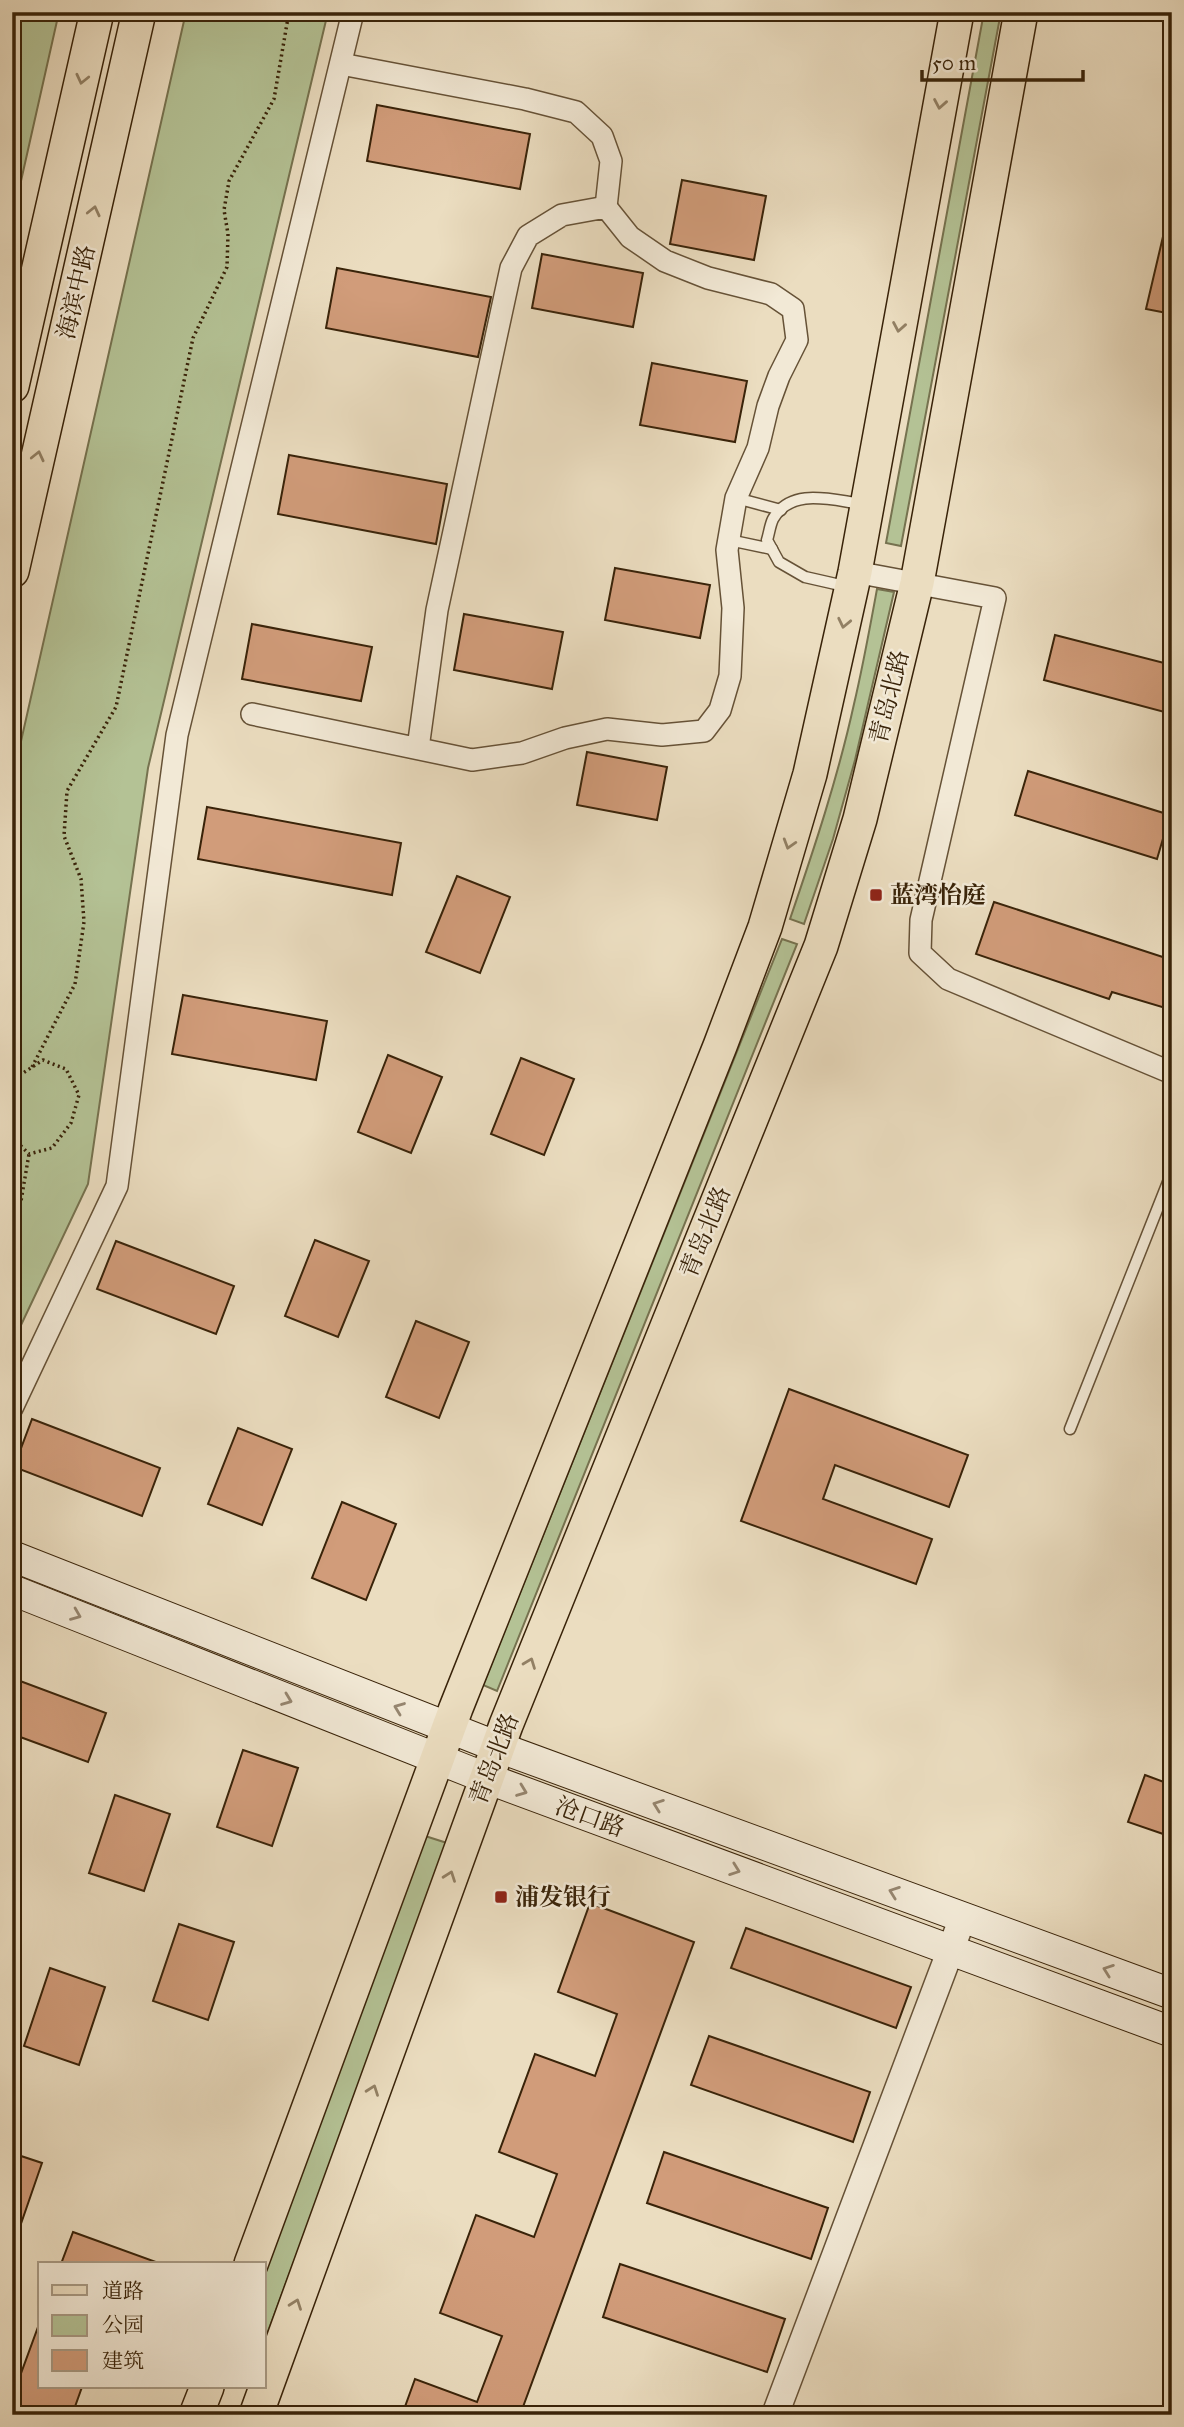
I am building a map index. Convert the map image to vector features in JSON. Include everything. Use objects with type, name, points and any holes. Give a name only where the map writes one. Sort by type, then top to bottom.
[{"type":"main road","name":"海滨中路","points":[[12,386],[97,12]]},
{"type":"main road","name":"海滨中路","points":[[12,571],[139,12]]},
{"type":"main road","points":[[252,2262],[437,1758],[765,927],[810,774],[853,580],[957,12]]},
{"type":"main road","name":"青岛北路","points":[[266,2387],[498,1746],[821,946],[860,818],[916,583],[1021,12]]},
{"type":"main road","name":"沧口路","points":[[12,1556],[498,1746],[1172,1994]]},
{"type":"main road","name":"沧口路","points":[[12,1590],[486,1778],[1172,2032]]},
{"type":"main road","points":[[196,2415],[206,2388]]},
{"type":"main road","name":"青岛北路","points":[[256,2415],[266,2388]]},
{"type":"street","points":[[12,1408],[117,1186],[177,735],[353,12]]},
{"type":"street","points":[[252,714],[472,760],[522,753],[565,738],[607,729],[662,735],[704,731],[720,710],[730,676],[733,608],[727,550],[736,498],[758,448],[768,406],[779,376],[797,340],[793,309],[771,294],[708,278],[666,261],[630,237],[606,207],[611,162],[602,136],[576,112],[526,99],[341,64]]},
{"type":"street","points":[[418,748],[437,610],[511,268],[528,236],[562,215],[606,207]]},
{"type":"street","points":[[853,580],[916,583],[995,598],[921,920],[920,953],[948,979],[1172,1073]]},
{"type":"street","points":[[775,2415],[963,1917]]},
{"type":"lane","points":[[853,580],[805,577],[779,562],[767,540],[773,520],[785,505],[802,497],[867,505]]},
{"type":"lane","points":[[736,498],[781,510]]},
{"type":"lane","points":[[729,540],[772,549]]},
{"type":"lane","points":[[1070,1429],[1172,1172]]},
{"type":"path","points":[[32,1067],[75,984],[84,922],[81,879],[64,836],[67,791],[116,707],[193,338],[227,267],[228,234],[224,209],[229,181],[274,99],[289,12]]},
{"type":"path","points":[[12,1102],[20,1075],[43,1060],[66,1069],[79,1095],[71,1123],[52,1148],[29,1154]]},
{"type":"path","points":[[12,1132],[29,1154]]},
{"type":"path","points":[[12,1226],[21,1201],[29,1154]]},
{"type":"green space","points":[[12,12],[59,12],[12,221]]},
{"type":"green space","points":[[186,12],[328,12],[148,768],[88,1184],[12,1344],[12,781]]},
{"type":"green space","points":[[984,12],[1001,12],[901,546],[886,543]]},
{"type":"green space","points":[[877,589],[894,592],[855,760],[833,839],[804,924],[790,919],[841,759]]},
{"type":"green space","points":[[782,939],[797,944],[497,1691],[483,1685]]},
{"type":"green space","points":[[422,1835],[450,1844],[266,2337],[265,2262]]},
{"type":"building","points":[[377,105],[530,134],[520,189],[367,161]]},
{"type":"building","points":[[682,180],[766,196],[754,260],[670,244]]},
{"type":"building","points":[[1165,228],[1172,229],[1172,314],[1146,309]]},
{"type":"building","points":[[542,254],[643,273],[633,327],[532,308]]},
{"type":"building","points":[[337,268],[491,297],[478,357],[326,328]]},
{"type":"building","points":[[652,363],[747,381],[735,442],[640,425]]},
{"type":"building","points":[[289,455],[447,484],[436,544],[278,514]]},
{"type":"building","points":[[615,568],[710,585],[700,638],[605,620]]},
{"type":"building","points":[[464,614],[563,632],[552,689],[454,670]]},
{"type":"building","points":[[252,624],[372,647],[361,701],[242,679]]},
{"type":"building","points":[[1055,635],[1172,665],[1172,714],[1044,680]]},
{"type":"building","points":[[587,752],[667,767],[657,820],[577,805]]},
{"type":"building","points":[[1028,771],[1170,815],[1157,859],[1015,815]]},
{"type":"building","points":[[207,807],[401,843],[392,895],[198,859]]},
{"type":"building","points":[[457,876],[510,897],[480,973],[426,952]]},
{"type":"building","points":[[994,902],[1172,960],[1172,1010],[1112,992],[1109,999],[976,954]]},
{"type":"building","points":[[183,995],[327,1021],[316,1080],[172,1054]]},
{"type":"building","points":[[388,1055],[442,1077],[411,1153],[358,1132]]},
{"type":"building","points":[[521,1058],[574,1079],[544,1155],[491,1134]]},
{"type":"building","points":[[315,1240],[369,1261],[338,1337],[285,1316]]},
{"type":"building","points":[[116,1241],[234,1286],[216,1334],[97,1289]]},
{"type":"building","points":[[416,1321],[469,1342],[439,1418],[386,1397]]},
{"type":"building","points":[[789,1389],[968,1455],[949,1507],[835,1465],[823,1499],[932,1539],[916,1584],[741,1521]]},
{"type":"building","points":[[32,1419],[160,1468],[142,1516],[14,1467]]},
{"type":"building","points":[[238,1428],[292,1449],[262,1525],[208,1504]]},
{"type":"building","points":[[342,1502],[396,1524],[366,1600],[312,1578]]},
{"type":"building","points":[[12,1678],[106,1713],[88,1762],[12,1734]]},
{"type":"building","points":[[243,1750],[298,1768],[272,1846],[217,1827]]},
{"type":"building","points":[[1145,1775],[1172,1785],[1172,1837],[1128,1822]]},
{"type":"building","points":[[115,1795],[170,1814],[144,1891],[89,1873]]},
{"type":"building","points":[[590,1903],[694,1942],[520,2415],[402,2415],[415,2379],[477,2402],[502,2336],[440,2313],[476,2215],[534,2237],[557,2174],[499,2152],[535,2054],[595,2076],[617,2014],[558,1992]]},
{"type":"building","points":[[179,1924],[234,1942],[208,2020],[153,2001]]},
{"type":"building","points":[[746,1928],[911,1987],[896,2028],[731,1968]]},
{"type":"building","points":[[50,1968],[105,1987],[79,2065],[24,2046]]},
{"type":"building","points":[[709,2036],[870,2092],[853,2142],[691,2085]]},
{"type":"building","points":[[664,2152],[828,2208],[811,2259],[647,2203]]},
{"type":"building","points":[[12,2153],[42,2163],[15,2241],[12,2241]]},
{"type":"building","points":[[73,2232],[156,2262],[62,2262]]},
{"type":"building","points":[[620,2264],[785,2319],[767,2372],[603,2317]]},
{"type":"building","points":[[38,2327],[38,2388],[82,2388],[72,2415],[12,2415],[12,2398]]},
{"type":"place","name":"蓝湾怡庭","points":[[876,895]]},
{"type":"place","name":"浦发银行","points":[[501,1897]]}]
